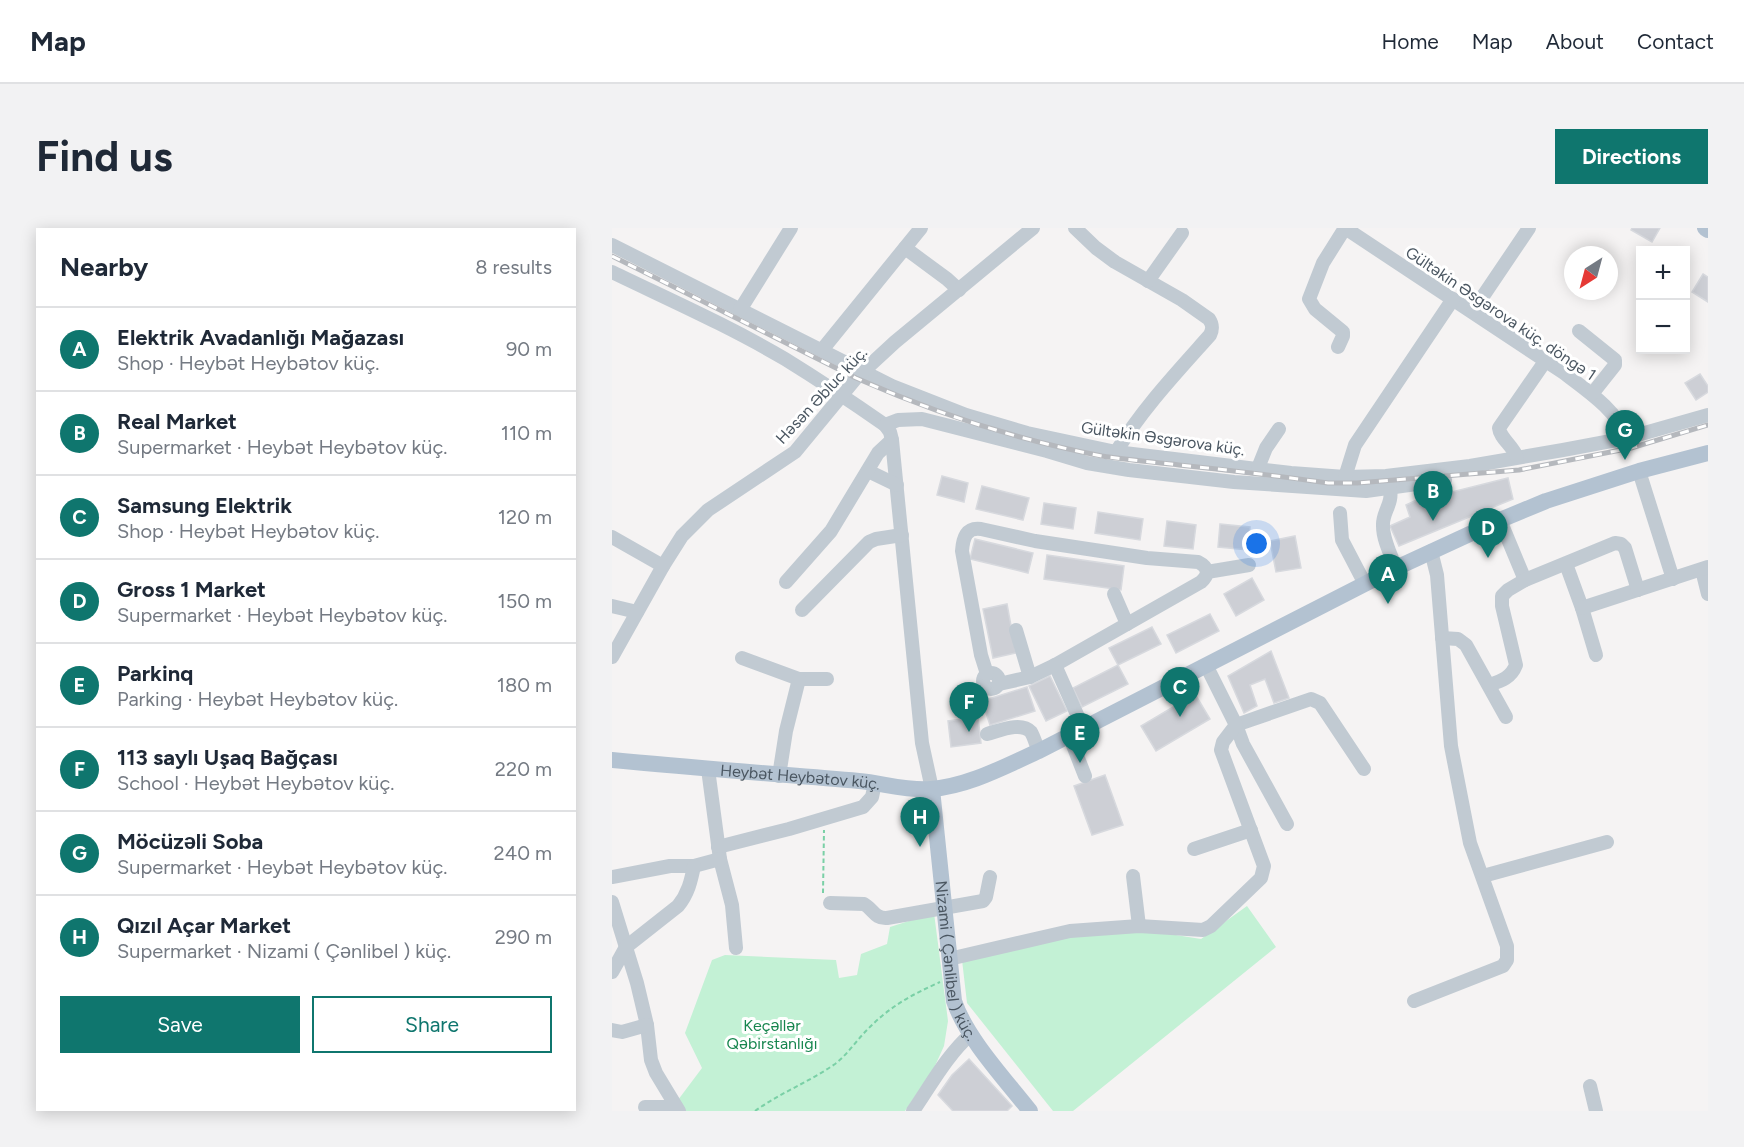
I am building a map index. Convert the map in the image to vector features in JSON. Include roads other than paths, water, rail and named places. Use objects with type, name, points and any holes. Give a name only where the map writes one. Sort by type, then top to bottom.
[{"type":"main road","name":"Heybət Heybətov küç.","points":[[612,760],[932,789],[958,784],[1039,751],[1396,568],[1500,520],[1546,501],[1639,471],[1708,453]]},
{"type":"main road","name":"Nizami ( Çənlibel ) küç.","points":[[932,789],[954,1001],[971,1034],[1026,1110]]},
{"type":"street","points":[[740,310],[791,228]]},
{"type":"street","points":[[822,351],[921,228]]},
{"type":"street","name":"Həsən Əbluc küç.","points":[[612,657],[682,536],[708,510],[795,452],[863,371],[1034,228]]},
{"type":"street","points":[[1075,228],[1115,262],[1182,300],[1209,319],[1212,324],[1210,335],[1172,377],[1129,431],[1116,452]]},
{"type":"street","points":[[1338,347],[1343,332],[1315,309],[1309,299],[1323,263],[1345,228]]},
{"type":"street","name":"Gültəkin Əsgərova küç. döngə 1","points":[[1345,228],[1546,360],[1592,394],[1618,420],[1627,438]]},
{"type":"street","points":[[1473,311],[1525,229]]},
{"type":"street","points":[[1148,281],[1182,233]]},
{"type":"street","name":"Gültəkin Əsgərova küç.","points":[[612,245],[892,386],[966,415],[1027,433],[1116,452],[1291,473],[1345,477],[1386,476],[1470,466],[1627,438],[1708,415]]},
{"type":"street","points":[[905,248],[959,290]]},
{"type":"street","points":[[628,254],[613,274],[784,359],[885,425],[890,432],[922,743],[932,789]]},
{"type":"street","points":[[1345,477],[1355,445],[1453,299]]},
{"type":"street","points":[[1579,331],[1615,360],[1616,365],[1592,394]]},
{"type":"street","points":[[1516,457],[1512,446],[1500,434],[1499,428],[1546,360]]},
{"type":"street","points":[[885,425],[898,420],[922,419],[1087,463],[1234,482],[1366,491],[1445,480]]},
{"type":"street","points":[[1258,468],[1266,448],[1280,429]]},
{"type":"street","points":[[786,582],[831,531],[878,453],[892,440]]},
{"type":"street","points":[[868,471],[897,485]]},
{"type":"street","points":[[1639,471],[1673,579]]},
{"type":"street","points":[[1390,489],[1391,496],[1383,526],[1396,568]]},
{"type":"street","points":[[1340,513],[1342,540],[1365,584]]},
{"type":"street","points":[[1500,520],[1525,580]]},
{"type":"street","points":[[972,698],[990,681],[1030,677],[1055,665],[1201,582],[1207,572],[1203,564],[1035,541],[981,529],[969,530],[962,551],[981,655],[990,681]]},
{"type":"street","points":[[802,610],[869,542],[902,535]]},
{"type":"street","points":[[612,537],[663,566]]},
{"type":"street","points":[[1489,685],[1505,679],[1513,672],[1516,665],[1502,606],[1502,596],[1508,590],[1525,580],[1615,543],[1625,548],[1638,590]]},
{"type":"street","points":[[1414,1001],[1503,966],[1508,960],[1507,946],[1470,843],[1451,746],[1437,575],[1431,551]]},
{"type":"street","points":[[1566,564],[1596,655]]},
{"type":"street","points":[[1207,572],[1249,565]]},
{"type":"street","points":[[1582,608],[1705,568],[1708,594]]},
{"type":"street","points":[[1114,594],[1127,624]]},
{"type":"street","points":[[612,606],[637,612]]},
{"type":"street","points":[[1016,630],[1030,677]]},
{"type":"street","points":[[1442,638],[1458,639],[1466,645],[1506,717]]},
{"type":"street","points":[[742,658],[799,679],[827,679]]},
{"type":"street","points":[[1055,665],[1076,731],[1085,777]]},
{"type":"street","points":[[1206,665],[1244,744],[1287,824]]},
{"type":"street","points":[[779,776],[786,730],[799,679]]},
{"type":"street","points":[[949,959],[1070,931],[1139,926],[1203,930],[1211,926],[1261,878],[1264,866],[1221,750],[1223,742],[1236,725],[1311,699],[1320,703],[1364,769]]},
{"type":"street","points":[[987,734],[1018,727],[1025,728],[1032,733],[1039,751]]},
{"type":"street","points":[[708,769],[719,853],[732,905],[735,948]]},
{"type":"street","points":[[612,877],[670,866],[693,866],[719,853],[863,807],[872,797],[875,783]]},
{"type":"street","points":[[1194,849],[1251,830]]},
{"type":"street","points":[[1483,876],[1607,842]]},
{"type":"street","points":[[612,972],[626,948],[678,906],[684,898],[693,866]]},
{"type":"street","points":[[1133,876],[1139,926]]},
{"type":"street","points":[[830,903],[864,904],[882,919],[983,901],[990,877]]},
{"type":"street","points":[[612,902],[637,983],[647,1026],[651,1060],[656,1073],[678,1109]]},
{"type":"street","points":[[612,1030],[622,1032],[647,1026]]},
{"type":"street","points":[[913,1111],[946,1061],[971,1034]]},
{"type":"street","points":[[1590,1086],[1596,1111]]},
{"type":"street","points":[[645,1107],[678,1109]]},
{"type":"railway","points":[[612,256],[886,391],[1008,434],[1102,456],[1328,483],[1357,483],[1519,470],[1631,448],[1708,425]]},
{"type":"place","name":"Möcüzəli Soba","points":[[1625,460]]},
{"type":"place","name":"Real Market","points":[[1433,521]]},
{"type":"place","name":"Gross 1 Market","points":[[1488,558]]},
{"type":"place","name":"Elektrik Avadanlığı Mağazası","points":[[1388,604]]},
{"type":"place","name":"Samsung Elektrik","points":[[1180,717]]},
{"type":"place","name":"113 saylı Uşaq Bağçası","points":[[969,732]]},
{"type":"place","name":"Parkinq","points":[[1080,763]]},
{"type":"place","name":"Qızıl Açar Market","points":[[920,847]]},
{"type":"park label","name":"Keçəllər Qəbirstanlığı","points":[[772,1034]]}]
